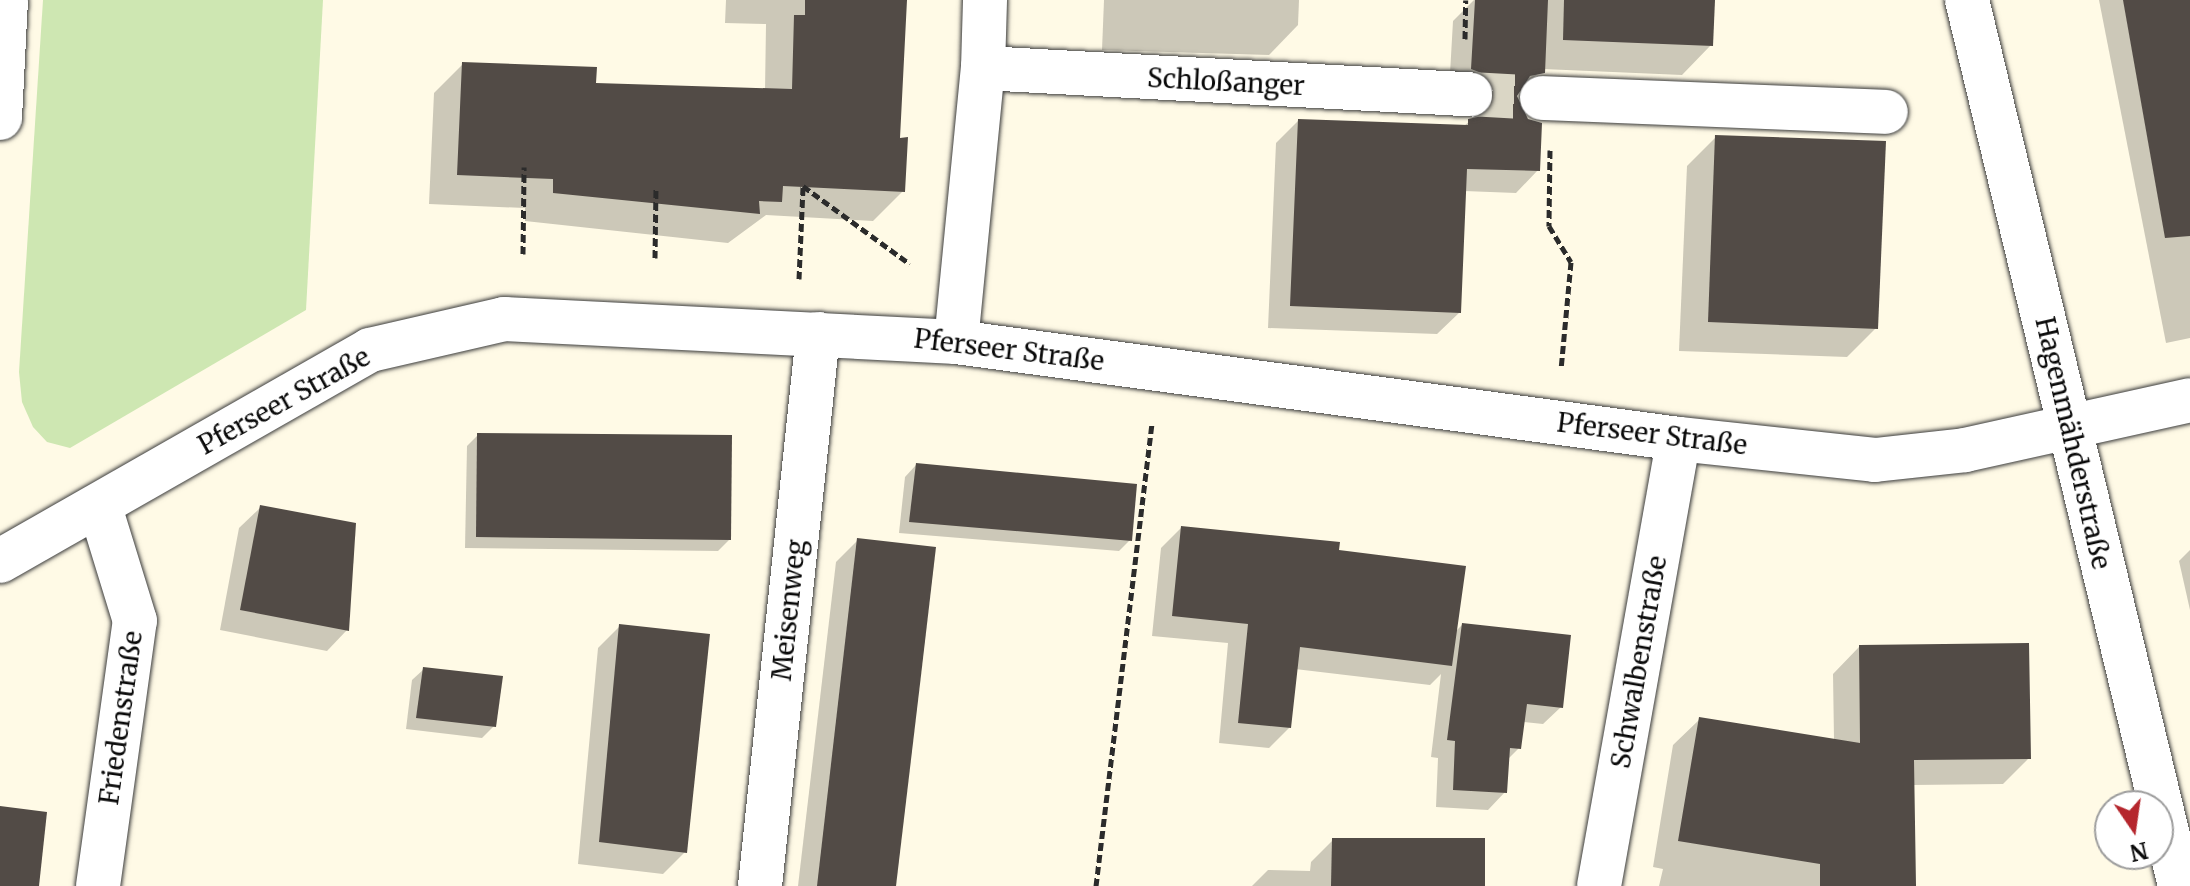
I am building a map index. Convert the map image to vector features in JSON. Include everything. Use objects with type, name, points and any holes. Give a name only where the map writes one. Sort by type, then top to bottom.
[{"type":"street","points":[[0,118],[6,0]]},
{"type":"street","points":[[956,342],[983,68],[985,0]]},
{"type":"street","name":"Hagenmähderstraße","points":[[1967,0],[2180,886]]},
{"type":"street","name":"Schloßanger","points":[[983,68],[1470,94]]},
{"type":"street","points":[[1542,98],[1886,112]]},
{"type":"street","name":"Pferseer Straße","points":[[1,556],[100,507],[370,350],[504,319],[956,342],[1679,439],[1875,460],[1965,450],[2069,424],[2190,400]]},
{"type":"street","name":"Meisenweg","points":[[760,886],[808,333]]},
{"type":"street","name":"Schwalbenstraße","points":[[1599,886],[1679,439]]},
{"type":"street","name":"Friedenstraße","points":[[98,886],[135,621],[100,507]]},
{"type":"path","points":[[1550,141],[1549,226],[1571,262],[1555,422]]},
{"type":"path","points":[[523,254],[524,167]]},
{"type":"path","points":[[808,333],[803,186],[918,270]]},
{"type":"path","points":[[655,258],[656,188]]},
{"type":"path","points":[[1096,886],[1141,538],[1157,368]]},
{"type":"green space","points":[[43,0],[323,0],[306,310],[70,448],[47,442],[33,427],[22,402],[19,372]]},
{"type":"building","points":[[805,0],[907,0],[900,138],[908,137],[905,192],[783,186],[782,202],[759,201],[760,214],[553,193],[553,179],[457,175],[462,62],[597,67],[596,83],[792,89],[794,15],[805,15]]},
{"type":"building","points":[[1475,0],[1548,0],[1545,73],[1530,76],[1517,96],[1528,119],[1542,123],[1540,171],[1467,169],[1461,313],[1290,306],[1298,119],[1468,125],[1468,119],[1482,116],[1495,95],[1484,74],[1471,69]]},
{"type":"building","points":[[1564,0],[1715,0],[1713,46],[1563,40]]},
{"type":"building","points":[[2123,0],[2190,0],[2190,236],[2165,238]]},
{"type":"building","points":[[1715,135],[1886,141],[1878,329],[1708,322]]},
{"type":"building","points":[[477,433],[732,435],[731,540],[476,537]]},
{"type":"building","points":[[916,463],[1137,484],[1132,541],[909,522]]},
{"type":"building","points":[[260,505],[356,523],[349,631],[240,610]]},
{"type":"building","points":[[1181,526],[1340,542],[1339,550],[1466,566],[1452,666],[1300,647],[1291,728],[1238,723],[1248,624],[1172,616]]},
{"type":"building","points":[[857,538],[936,547],[896,886],[817,886]]},
{"type":"building","points":[[1462,623],[1571,635],[1563,708],[1527,704],[1521,749],[1510,748],[1507,793],[1453,790],[1455,741],[1447,740]]},
{"type":"building","points":[[619,624],[710,634],[687,853],[599,842]]},
{"type":"building","points":[[2029,643],[2031,759],[1914,760],[1916,886],[1820,886],[1820,864],[1678,841],[1699,717],[1860,743],[1859,645]]},
{"type":"building","points":[[423,667],[503,676],[496,727],[416,718]]},
{"type":"building","points":[[0,806],[47,812],[39,886],[0,886]]},
{"type":"building","points":[[1332,838],[1485,838],[1485,886],[1331,886]]},
{"type":"tunnel","points":[[1470,94],[1542,98]]}]
